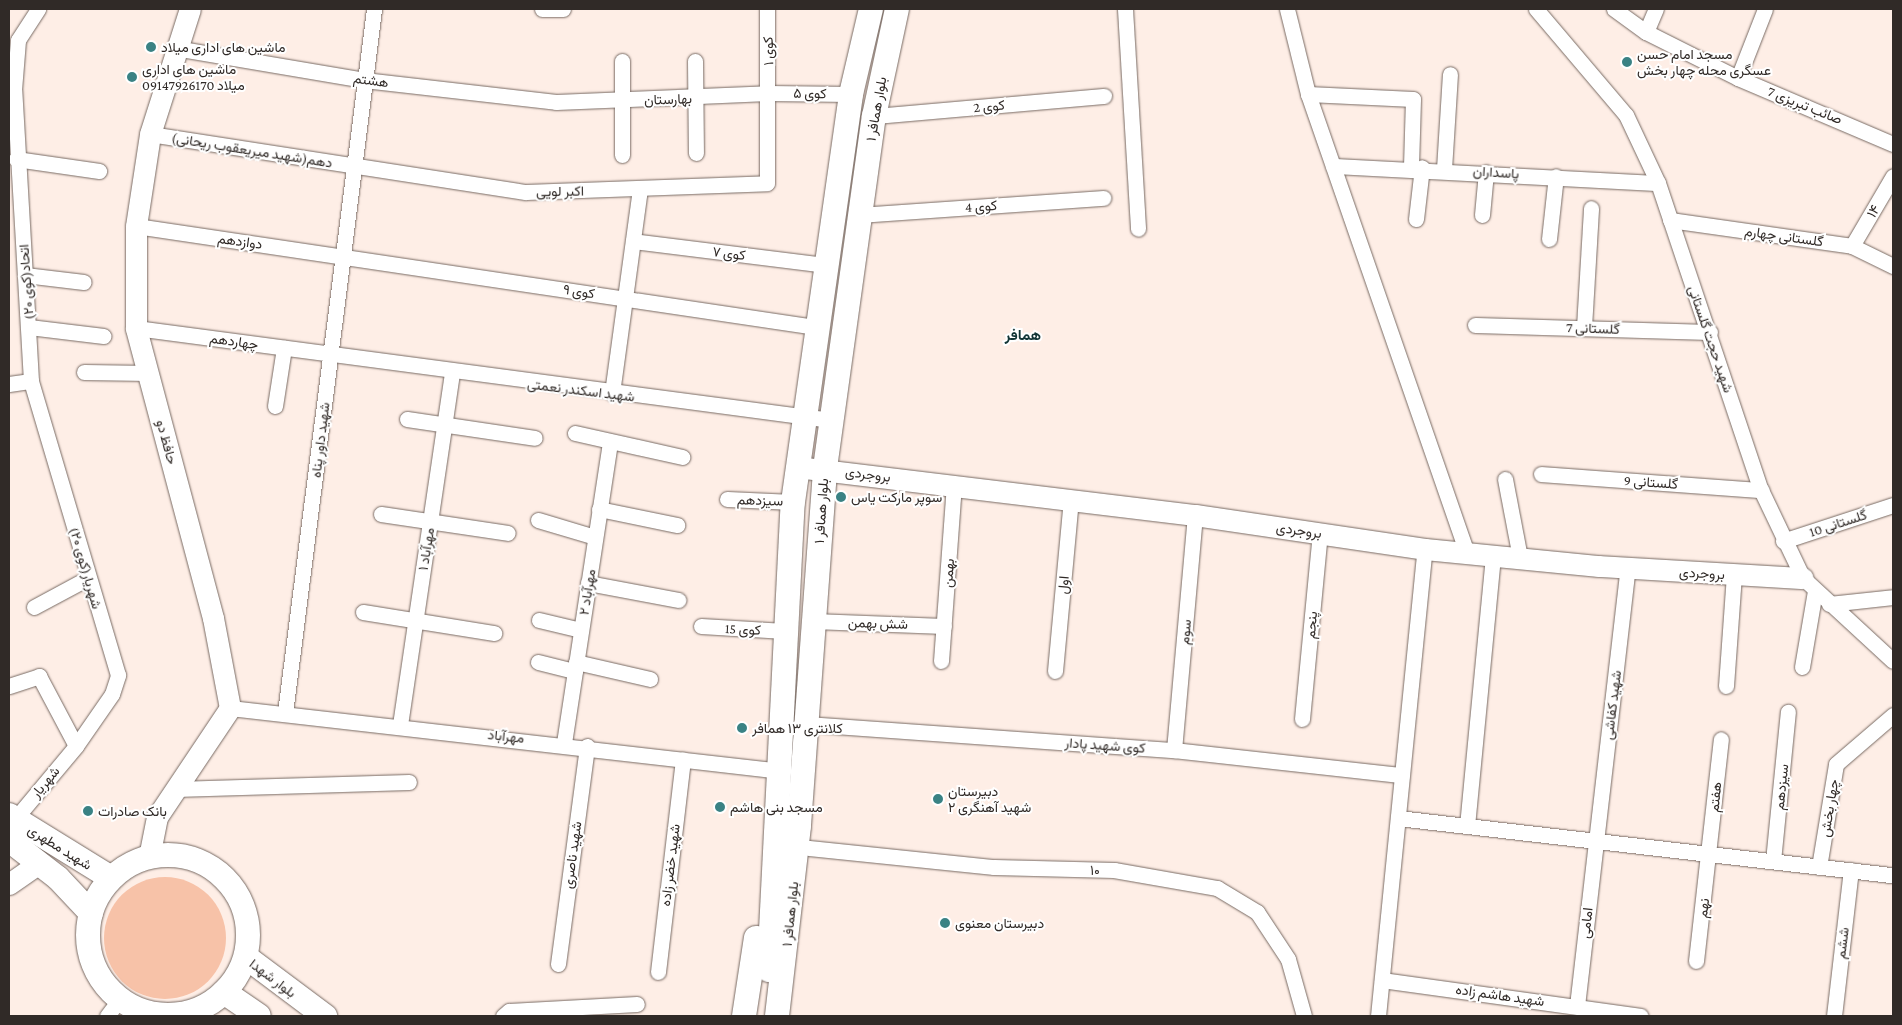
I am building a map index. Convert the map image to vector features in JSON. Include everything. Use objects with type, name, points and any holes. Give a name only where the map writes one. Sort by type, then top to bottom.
[{"type":"main road","name":"بلوار همافر ۱","points":[[777,1016],[787,825],[781,771],[785,631],[793,502],[815,327],[851,94],[871,9]]},
{"type":"main road","name":"بلوار همافر ۱","points":[[763,1016],[787,825],[807,724],[825,468],[831,420],[874,116],[897,9]]},
{"type":"main road","name":"شهید مطهری","points":[[11,824],[38,864],[91,913]]},
{"type":"main road","name":"شهید مطهری","points":[[11,824],[111,878]]},
{"type":"main road","points":[[744,1016],[766,846],[787,825],[809,848],[792,1016]]},
{"type":"main road","points":[[149,857],[191,857],[227,879],[247,915],[246,957],[224,992],[208,1005],[167,1015],[114,1008],[90,955],[91,913],[111,878],[149,857]]},
{"type":"main road","name":"بلوار شهدا","points":[[246,957],[325,1016]]},
{"type":"main road","points":[[224,992],[258,1016]]},
{"type":"street","name":"اتحاد(کوی ۲۰)","points":[[31,381],[29,326],[12,90],[18,40],[38,9]]},
{"type":"street","name":"حافظ دو","points":[[190,9],[174,48],[150,134],[136,226],[136,328],[213,618],[230,708]]},
{"type":"street","name":"شهید داور پناه","points":[[285,713],[374,9]]},
{"type":"street","points":[[542,9],[563,10]]},
{"type":"street","name":"کوی ۱","points":[[767,9],[767,183]]},
{"type":"street","points":[[1124,9],[1138,229]]},
{"type":"street","points":[[1287,9],[1308,94],[1467,553]]},
{"type":"street","name":"شهید حجت گلستانی","points":[[1536,9],[1626,115],[1658,183],[1710,332],[1761,490],[1783,541],[1809,584],[1893,661]]},
{"type":"street","name":"صائب تبریزی 7","points":[[1614,9],[1646,32],[1738,78],[1893,144]]},
{"type":"street","points":[[1646,32],[1656,9]]},
{"type":"street","points":[[1738,78],[1765,9]]},
{"type":"street","name":"هشتم","points":[[174,48],[364,80],[568,102]]},
{"type":"street","points":[[622,61],[622,155]]},
{"type":"street","points":[[695,61],[696,153]]},
{"type":"street","points":[[1444,169],[1450,74]]},
{"type":"street","name":"کوی ۵","points":[[768,93],[851,94]]},
{"type":"street","name":"بهارستان","points":[[568,102],[695,98],[768,93]]},
{"type":"street","points":[[1308,94],[1413,99],[1416,219]]},
{"type":"street","name":"کوی 2","points":[[874,116],[1104,96]]},
{"type":"street","name":"دهم(شهید میریعقوب ریحانی)","points":[[150,134],[355,166]]},
{"type":"street","points":[[16,159],[100,171]]},
{"type":"street","name":"اکبر لویی","points":[[355,166],[526,192],[640,190],[767,183]]},
{"type":"street","name":"پاسداران","points":[[1333,166],[1416,167],[1658,183]]},
{"type":"street","points":[[1482,214],[1486,172]]},
{"type":"street","points":[[1549,240],[1556,176]]},
{"type":"street","name":"۱۴","points":[[1852,246],[1893,176]]},
{"type":"street","points":[[612,394],[640,190]]},
{"type":"street","name":"کوی 4","points":[[860,215],[1103,198]]},
{"type":"street","points":[[1584,327],[1591,208]]},
{"type":"street","name":"گلستانی چهارم","points":[[1670,220],[1852,246],[1893,266]]},
{"type":"street","name":"دوازدهم","points":[[136,226],[343,256]]},
{"type":"street","name":"کوی ۷","points":[[633,241],[825,265]]},
{"type":"street","name":"کوی ۹","points":[[343,256],[815,327]]},
{"type":"street","points":[[25,275],[84,282]]},
{"type":"street","name":"گلستانی 7","points":[[1476,325],[1710,332]]},
{"type":"street","points":[[29,326],[103,336]]},
{"type":"street","name":"چهاردهم","points":[[136,328],[331,355]]},
{"type":"street","points":[[275,406],[284,348]]},
{"type":"street","name":"شهید اسکندر نعمتی","points":[[331,355],[452,373],[803,419],[831,420]]},
{"type":"street","points":[[84,372],[148,373]]},
{"type":"street","name":"مهرآباد ۱","points":[[400,725],[452,373]]},
{"type":"street","points":[[9,384],[31,381]]},
{"type":"street","name":"شهریار(کوی ۲۰)","points":[[31,381],[117,684],[76,746]]},
{"type":"street","points":[[407,419],[445,422],[535,438]]},
{"type":"street","points":[[575,433],[682,458]]},
{"type":"street","name":"مهرآباد ۲","points":[[564,743],[610,441]]},
{"type":"street","name":"بروجردی","points":[[797,467],[825,468],[1196,515],[1425,549],[1628,568],[1734,574],[1809,584]]},
{"type":"street","name":"گلستانی 9","points":[[1541,474],[1761,490]]},
{"type":"street","points":[[1505,479],[1520,558]]},
{"type":"street","name":"بهمن","points":[[942,661],[954,485]]},
{"type":"street","name":"سیزدهم","points":[[727,499],[793,502]]},
{"type":"street","name":"اول","points":[[1055,672],[1071,499]]},
{"type":"street","name":"گلستانی 10","points":[[1783,541],[1893,505]]},
{"type":"street","points":[[599,510],[677,525]]},
{"type":"street","points":[[381,514],[508,533]]},
{"type":"street","name":"سوم","points":[[1174,750],[1196,515]]},
{"type":"street","points":[[538,520],[595,537]]},
{"type":"street","name":"پنجم","points":[[1302,719],[1320,532]]},
{"type":"street","points":[[1378,1016],[1425,549]]},
{"type":"street","points":[[1467,826],[1494,556]]},
{"type":"street","name":"شهید کفاشی","points":[[1595,841],[1628,568]]},
{"type":"street","points":[[1726,686],[1734,574]]},
{"type":"street","points":[[34,606],[88,578]]},
{"type":"street","points":[[588,583],[678,600]]},
{"type":"street","points":[[1802,668],[1809,584]]},
{"type":"street","points":[[1829,604],[1893,597]]},
{"type":"street","points":[[363,612],[494,633]]},
{"type":"street","points":[[539,620],[581,630]]},
{"type":"street","name":"شش بهمن","points":[[813,621],[944,626]]},
{"type":"street","name":"کوی 15","points":[[701,626],[785,631]]},
{"type":"street","points":[[538,662],[650,679]]},
{"type":"street","points":[[9,686],[39,676],[76,746]]},
{"type":"street","points":[[149,857],[157,817],[230,708]]},
{"type":"street","name":"مهرآباد","points":[[230,708],[564,743],[781,771]]},
{"type":"street","name":"سیزدهم","points":[[1773,861],[1788,712]]},
{"type":"street","name":"چهار بخش","points":[[1819,867],[1836,764],[1893,715]]},
{"type":"street","name":"کوی شهید پادار","points":[[807,724],[1174,750],[1402,775]]},
{"type":"street","name":"هفتم","points":[[1710,854],[1721,739]]},
{"type":"street","name":"شهریار","points":[[11,824],[76,746]]},
{"type":"street","name":"شهید ناصری","points":[[558,964],[587,746]]},
{"type":"street","name":"شهید خضر زاده","points":[[658,972],[683,758]]},
{"type":"street","points":[[175,789],[409,782]]},
{"type":"street","points":[[1398,818],[1893,875]]},
{"type":"street","name":"امامی","points":[[1577,1006],[1595,841]]},
{"type":"street","name":"۱۰","points":[[809,848],[994,867],[1114,870],[1217,888],[1257,912],[1288,959],[1304,1016]]},
{"type":"street","name":"نهم","points":[[1696,961],[1710,854]]},
{"type":"street","points":[[9,884],[38,864]]},
{"type":"street","name":"ششم","points":[[1834,1016],[1851,870]]},
{"type":"street","name":"شهید هاشم زاده","points":[[1382,980],[1641,1016]]},
{"type":"street","points":[[503,1016],[509,1011],[637,1004]]},
{"type":"shaded area","points":[[165,877],[188,882],[208,895],[221,915],[226,938],[221,961],[208,981],[188,994],[165,999],[142,994],[122,981],[109,961],[104,938],[109,915],[122,895],[142,882]]},
{"type":"place","name":"ماشین های اداری میلاد","points":[[151,47]]},
{"type":"place","name":"مسجد امام حسن عسگری محله چهار بخش","points":[[1627,62]]},
{"type":"place","name":"ماشین های اداری میلاد 09147926170","points":[[132,77]]},
{"type":"place","name":"سوپر مارکت یاس","points":[[841,497]]},
{"type":"place","name":"کلانتری ۱۳ همافر","points":[[742,728]]},
{"type":"place","name":"دبیرستان شهید آهنگری ۲","points":[[938,799]]},
{"type":"place","name":"مسجد بنی هاشم","points":[[720,807]]},
{"type":"place","name":"بانک صادرات","points":[[88,811]]},
{"type":"place","name":"دبیرستان معنوی","points":[[945,923]]},
{"type":"district","name":"همافر","points":[[1023,336]]}]
